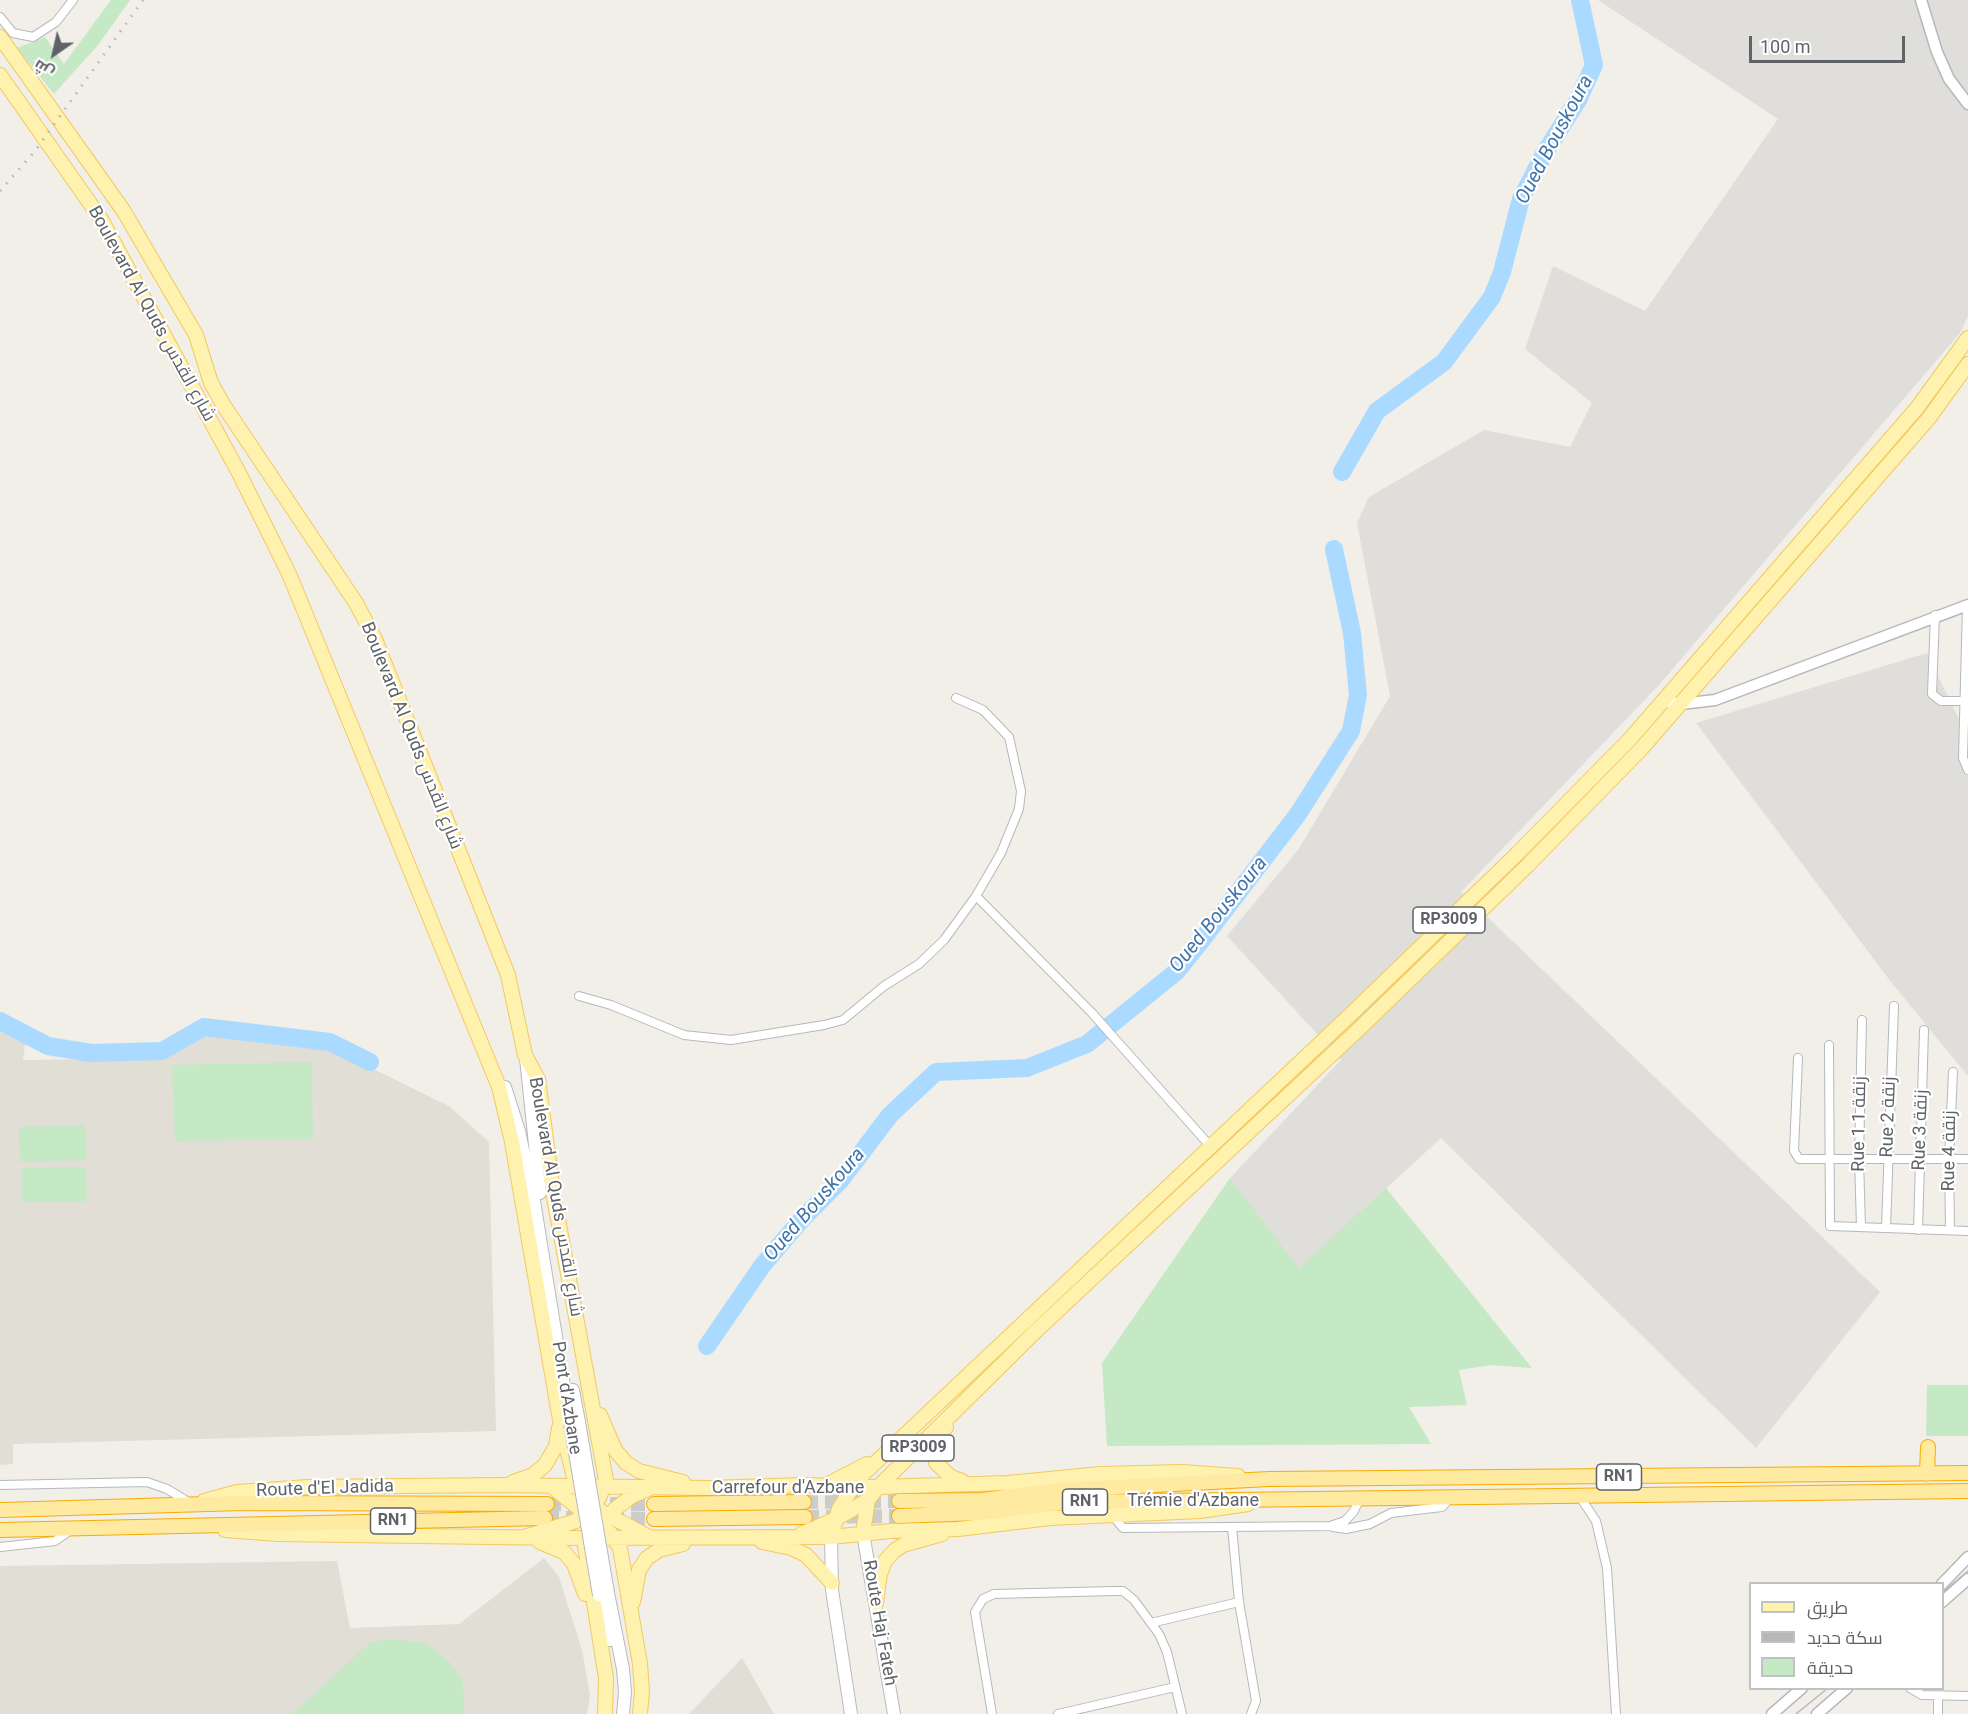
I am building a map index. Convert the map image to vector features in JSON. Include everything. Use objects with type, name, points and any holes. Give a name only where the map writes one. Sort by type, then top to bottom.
[{"type":"highway","points":[[1927,1474],[1928,1447]]},
{"type":"highway","name":"RN1","points":[[1269,1479],[1968,1473]]},
{"type":"highway","name":"Trémie d'Azbane","points":[[899,1501],[982,1500],[1060,1490],[1269,1479]]},
{"type":"highway","name":"RN1","points":[[1271,1501],[1968,1491]]},
{"type":"highway","name":"Trémie d'Azbane","points":[[899,1516],[978,1513],[1068,1502],[1271,1501]]},
{"type":"highway","points":[[654,1504],[804,1502]]},
{"type":"highway","name":"RN1","points":[[0,1530],[546,1511],[243,1503],[194,1504]]},
{"type":"highway","name":"Route d'El Jadida","points":[[0,1510],[194,1504]]},
{"type":"highway","points":[[654,1519],[805,1517]]},
{"type":"main road","name":"Boulevard Al Quds شارع القدس","points":[[0,37],[123,210],[196,334],[211,383],[224,406],[356,603],[375,639],[508,975],[525,1055],[538,1079],[545,1146],[604,1468],[605,1485]]},
{"type":"main road","name":"Boulevard Al Quds شارع القدس","points":[[0,75],[101,219],[239,473],[290,576],[469,1010],[499,1087],[512,1142],[570,1422],[576,1486]]},
{"type":"main road","name":"RP3009","points":[[852,1487],[1517,854],[1663,701],[1917,408],[1968,338]]},
{"type":"main road","name":"RP3009","points":[[871,1492],[1037,1330],[1359,1029],[1528,865],[1642,748],[1929,418],[1968,364]]},
{"type":"main road","points":[[469,1010],[506,1090],[537,1200]]},
{"type":"main road","points":[[525,1055],[537,1200]]},
{"type":"main road","name":"Pont d'Azbane","points":[[537,1200],[570,1422],[604,1594]]},
{"type":"main road","points":[[588,1388],[615,1450],[626,1463],[652,1475],[708,1488]]},
{"type":"main road","points":[[959,1408],[939,1437],[934,1455],[942,1470],[951,1477],[969,1483]]},
{"type":"main road","points":[[503,1485],[533,1475],[545,1465],[570,1422]]},
{"type":"main road","points":[[863,1533],[845,1508],[822,1486],[882,1456]]},
{"type":"main road","points":[[882,1456],[871,1492],[875,1518],[891,1531]]},
{"type":"main road","points":[[831,1537],[836,1519],[845,1508],[871,1492],[1101,1474],[1182,1472],[1269,1479]]},
{"type":"main road","name":"Route d'El Jadida","points":[[194,1504],[237,1492],[309,1487],[503,1485],[554,1488],[605,1485],[652,1487]]},
{"type":"main road","points":[[524,1537],[576,1521],[590,1509],[605,1485]]},
{"type":"main road","points":[[576,1486],[590,1509]]},
{"type":"main road","points":[[605,1714],[606,1678],[585,1551],[590,1538],[605,1520],[632,1496],[652,1487]]},
{"type":"main road","name":"Carrefour d'Azbane","points":[[652,1487],[852,1487],[871,1492],[863,1533]]},
{"type":"main road","points":[[845,1508],[852,1487]]},
{"type":"main road","points":[[554,1488],[605,1520],[651,1538]]},
{"type":"main road","points":[[554,1488],[568,1507],[567,1519],[560,1526]]},
{"type":"main road","points":[[632,1496],[627,1507],[629,1520],[651,1538]]},
{"type":"main road","points":[[177,1525],[278,1534],[590,1538],[831,1537],[891,1531],[957,1529],[1050,1518],[1200,1511],[1271,1501]]},
{"type":"main road","points":[[794,1536],[836,1519]]},
{"type":"main road","points":[[605,1520],[620,1548],[640,1664],[642,1691],[640,1714]]},
{"type":"main road","points":[[876,1603],[880,1574],[885,1561],[894,1551],[903,1545],[957,1529]]},
{"type":"main road","name":"Route Haj Fateh","points":[[863,1533],[894,1714]]},
{"type":"main road","points":[[524,1537],[553,1546],[564,1552],[574,1564],[599,1635]]},
{"type":"main road","points":[[631,1613],[639,1570],[647,1558],[672,1546],[713,1537]]},
{"type":"main road","points":[[736,1537],[799,1550],[815,1562],[832,1583]]},
{"type":"main road","name":"Route Haj Fateh","points":[[831,1537],[832,1583],[851,1714]]},
{"type":"main road","points":[[604,1594],[615,1671],[614,1714]]},
{"type":"main road","points":[[604,1594],[623,1669],[625,1692],[623,1714]]},
{"type":"street","points":[[0,17],[13,33],[33,37],[44,33],[73,0]]},
{"type":"street","points":[[1921,0],[1948,79],[1968,104]]},
{"type":"street","points":[[1663,701],[1681,704],[1715,700],[1935,615],[1968,605],[1963,758],[1968,770]]},
{"type":"street","points":[[1935,615],[1932,694],[1941,701],[1966,701]]},
{"type":"street","points":[[579,996],[611,1005],[684,1035],[710,1040],[749,1039],[843,1020],[884,986],[919,964],[944,940],[976,896],[1015,824],[1021,791],[1009,737],[983,710],[956,698]]},
{"type":"street","points":[[976,896],[1092,1013],[1211,1147]]},
{"type":"street","name":"Rue 2 زنقة","points":[[1886,1228],[1894,1006]]},
{"type":"street","name":"Rue 1 زنقة 1","points":[[1861,1227],[1859,1159],[1862,1020]]},
{"type":"street","name":"Rue 3 زنقة","points":[[1918,1230],[1924,1030]]},
{"type":"street","points":[[1829,1045],[1828,1224],[1833,1228],[1968,1231]]},
{"type":"street","points":[[1798,1058],[1794,1151],[1799,1159],[1948,1158],[1968,1160]]},
{"type":"street","name":"Rue 4 زنقة","points":[[1950,1230],[1948,1158],[1953,1072]]},
{"type":"street","points":[[0,1485],[147,1482],[167,1489],[194,1504]]},
{"type":"street","points":[[1580,1497],[1596,1521],[1607,1568],[1616,1714]]},
{"type":"street","points":[[1112,1515],[1123,1528],[1330,1526],[1346,1529],[1370,1524],[1391,1513],[1442,1507],[1450,1498]]},
{"type":"street","points":[[1330,1526],[1345,1521],[1354,1511],[1359,1500]]},
{"type":"street","points":[[1233,1527],[1239,1602],[1256,1701],[1251,1714]]},
{"type":"street","points":[[0,1547],[55,1541],[74,1528]]},
{"type":"street","points":[[1944,1582],[1968,1557]]},
{"type":"street","points":[[1944,1600],[1968,1579]]},
{"type":"street","points":[[992,1714],[975,1612],[983,1599],[994,1594],[1123,1592],[1134,1600],[1151,1623],[1167,1652],[1182,1714]]},
{"type":"street","points":[[1151,1623],[1239,1602]]},
{"type":"street","points":[[1058,1714],[1091,1710],[1176,1687]]},
{"type":"street","points":[[1772,1714],[1801,1690]]},
{"type":"street","points":[[1817,1714],[1845,1690]]},
{"type":"street","points":[[1912,1690],[1922,1695],[1938,1697],[1968,1696]]},
{"type":"street","points":[[1938,1697],[1938,1714]]},
{"type":"shaded area","points":[[1598,0],[1968,0],[1968,316],[1960,333],[1658,686],[1461,892],[1880,1292],[1756,1448],[1441,1138],[1299,1269],[1230,1178],[1341,1060],[1227,936],[1298,850],[1390,696],[1357,523],[1369,497],[1484,430],[1570,447],[1592,403],[1525,349],[1553,266],[1645,311],[1778,119]]},
{"type":"shaded area","points":[[1927,653],[1968,738],[1968,1076],[1891,982],[1696,723]]},
{"type":"shaded area","points":[[0,1028],[26,1038],[23,1060],[168,1058],[203,1031],[322,1044],[449,1106],[489,1142],[496,1431],[13,1444],[13,1464],[0,1465]]},
{"type":"shaded area","points":[[544,1558],[559,1577],[582,1650],[590,1695],[587,1714],[0,1714],[0,1566],[337,1561],[350,1628],[459,1624]]},
{"type":"shaded area","points":[[742,1658],[774,1714],[689,1714]]},
{"type":"green space","points":[[111,0],[130,0],[98,45],[54,94],[17,48],[45,37],[64,64]]},
{"type":"green space","points":[[312,1062],[313,1139],[175,1141],[172,1065]]},
{"type":"green space","points":[[85,1125],[86,1160],[20,1162],[19,1127]]},
{"type":"green space","points":[[86,1167],[87,1201],[22,1202],[21,1168]]},
{"type":"green space","points":[[1230,1178],[1299,1268],[1386,1188],[1532,1368],[1491,1365],[1459,1370],[1467,1405],[1409,1407],[1431,1444],[1107,1446],[1102,1363]]},
{"type":"green space","points":[[1927,1385],[1968,1385],[1968,1436],[1926,1436]]},
{"type":"green space","points":[[391,1639],[425,1643],[450,1662],[463,1682],[464,1714],[292,1714],[371,1642]]},
{"type":"waterway","name":"Oued Bouskoura","points":[[1342,472],[1377,411],[1444,362],[1492,297],[1502,272],[1521,199],[1544,154],[1578,100],[1594,65],[1580,0]]},
{"type":"waterway","name":"Oued Bouskoura","points":[[707,1346],[762,1266],[802,1219],[840,1181],[890,1115],[936,1072],[1027,1068],[1087,1044],[1176,972],[1201,941],[1298,814],[1351,731],[1358,695],[1352,633],[1334,549]]},
{"type":"waterway","name":"Oued Bouskoura","points":[[0,1021],[48,1046],[91,1053],[162,1051],[204,1027],[330,1042],[370,1062]]},
{"type":"tunnel","points":[[804,1502],[899,1501]]},
{"type":"tunnel","points":[[547,1504],[654,1504]]},
{"type":"tunnel","points":[[805,1517],[899,1516]]},
{"type":"tunnel","points":[[545,1518],[579,1518]]},
{"type":"tunnel","points":[[610,1518],[654,1519]]},
{"type":"tram line","points":[[1944,1591],[1968,1571]]},
{"type":"tram line","points":[[1796,1714],[1826,1690]]},
{"type":"railway","points":[[0,191],[35,151],[143,0]]}]
